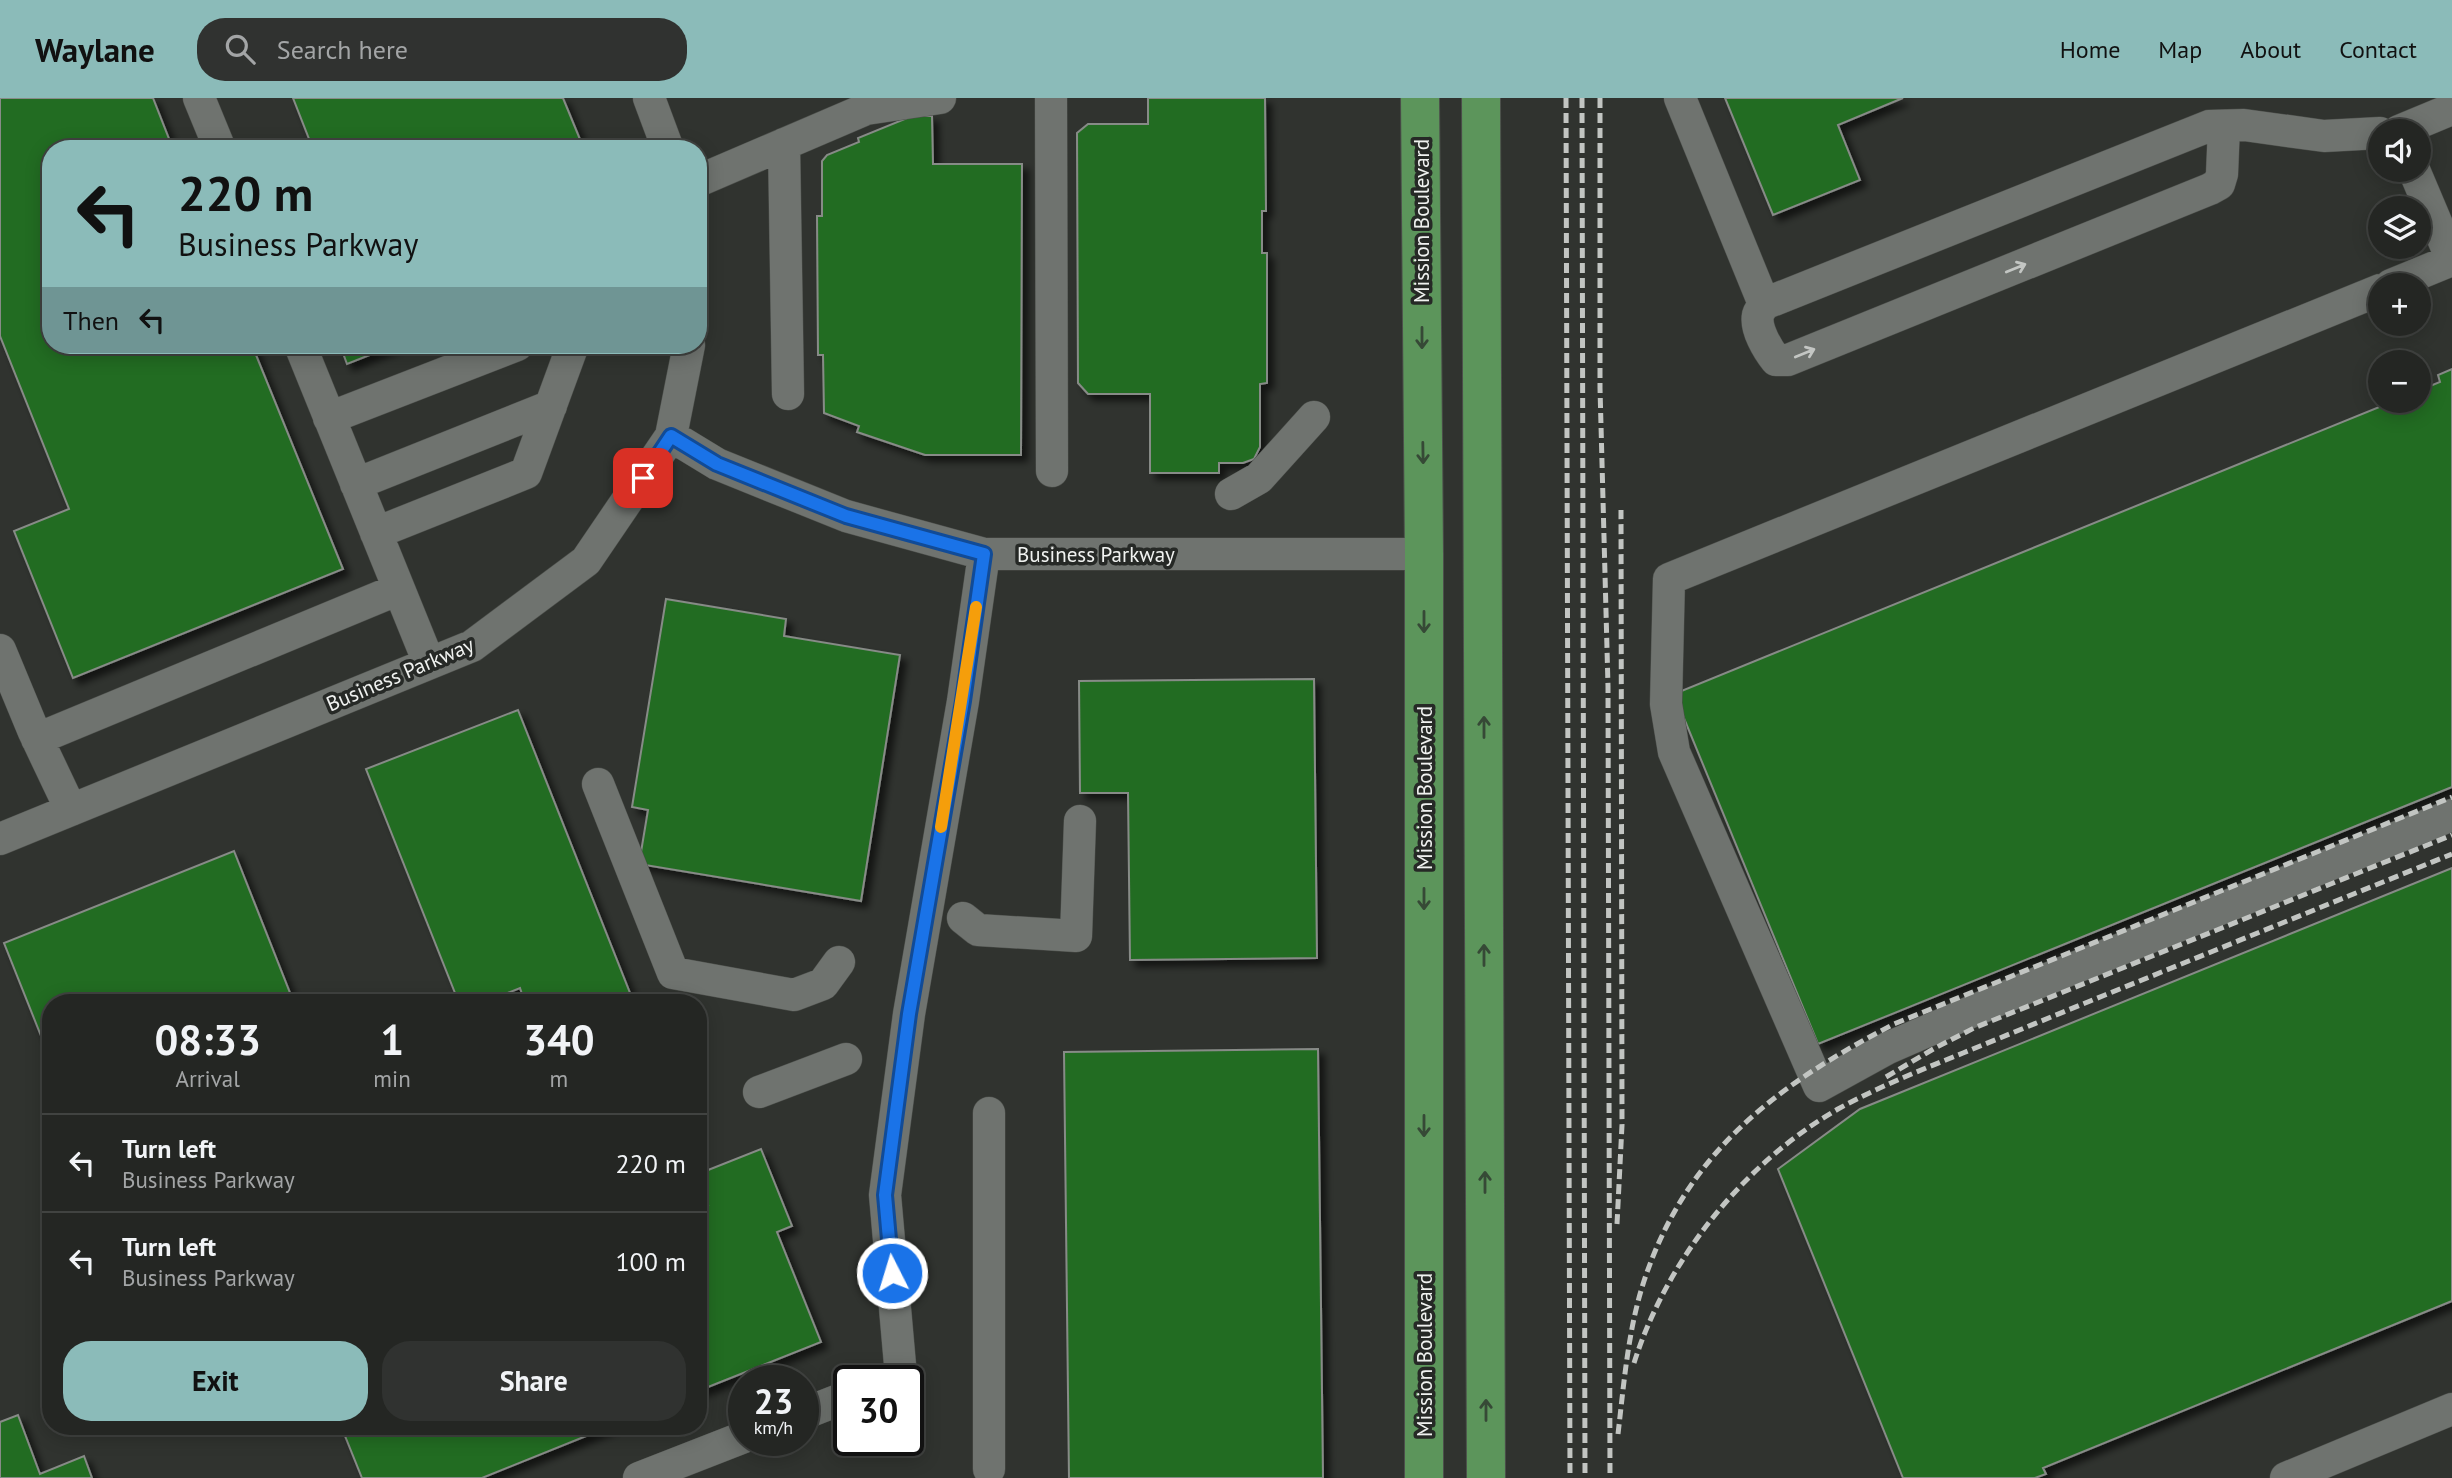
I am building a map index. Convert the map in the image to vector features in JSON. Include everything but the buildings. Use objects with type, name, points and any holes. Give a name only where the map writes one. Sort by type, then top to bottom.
[{"type":"main road","name":"Mission Boulevard","points":[[1420,98],[1424,554],[1424,1478]]},
{"type":"main road","points":[[1481,98],[1486,1478]]},
{"type":"street","points":[[200,98],[216,140]]},
{"type":"street","points":[[649,98],[665,140]]},
{"type":"street","points":[[707,177],[866,109],[940,98]]},
{"type":"street","points":[[1051,98],[1052,471]]},
{"type":"street","points":[[1680,98],[1764,304]]},
{"type":"street","points":[[2428,119],[2452,109]]},
{"type":"street","points":[[2224,126],[2222,174],[2219,184],[2210,189],[1788,360],[1776,360],[1768,351],[1759,328],[1758,316],[1764,304],[2209,127],[2224,126],[2244,125],[2324,136],[2368,134]]},
{"type":"street","points":[[784,144],[788,394]]},
{"type":"street","points":[[2419,182],[2452,260],[2420,273]]},
{"type":"street","points":[[2368,294],[1669,579],[1666,704],[1674,752],[1819,1086],[1888,1048],[2042,981],[2452,815]]},
{"type":"street","points":[[304,354],[429,663]]},
{"type":"street","points":[[329,418],[494,354]]},
{"type":"street","points":[[376,533],[526,473],[570,354]]},
{"type":"street","points":[[671,436],[687,354]]},
{"type":"street","points":[[356,484],[551,406]]},
{"type":"street","points":[[1231,494],[1259,478],[1314,417]]},
{"type":"street","name":"Business Parkway","points":[[0,839],[472,646],[586,561],[671,436],[717,464],[846,516],[984,554],[1424,554]]},
{"type":"street","points":[[900,1365],[885,1195],[909,1014],[963,701],[984,554]]},
{"type":"street","points":[[37,739],[399,589]]},
{"type":"street","points":[[0,650],[37,739],[71,810]]},
{"type":"street","points":[[598,784],[673,973],[794,995],[823,984],[839,962]]},
{"type":"street","points":[[963,918],[978,930],[1076,936],[1080,821]]},
{"type":"street","points":[[759,1092],[846,1059]]},
{"type":"street","points":[[989,1113],[989,1469]]},
{"type":"street","points":[[2286,1478],[2452,1409]]},
{"type":"street","points":[[639,1478],[728,1443]]},
{"type":"railway","points":[[1566,98],[1570,1478]]},
{"type":"railway","points":[[1582,98],[1585,1478]]},
{"type":"railway","points":[[1600,98],[1600,388],[1608,686],[1610,1478]]},
{"type":"railway","points":[[1617,1224],[1622,1125],[1621,510]]},
{"type":"railway","points":[[1618,1434],[1634,1318],[1644,1281],[1662,1235],[1685,1195],[1711,1159],[1741,1127],[1775,1098],[1851,1047],[1894,1024],[2452,797]]},
{"type":"railway","points":[[1886,1077],[1974,1028],[2452,835]]},
{"type":"railway","points":[[1634,1363],[1648,1324],[1667,1287],[1688,1251],[1713,1217],[1771,1157],[1838,1109],[1916,1072],[2452,854]]},
{"type":"slow traffic","points":[[941,827],[976,607]]},
{"type":"route","points":[[643,478],[671,436],[717,464],[846,516],[984,554],[963,701],[909,1014],[885,1195],[892,1273]]}]
